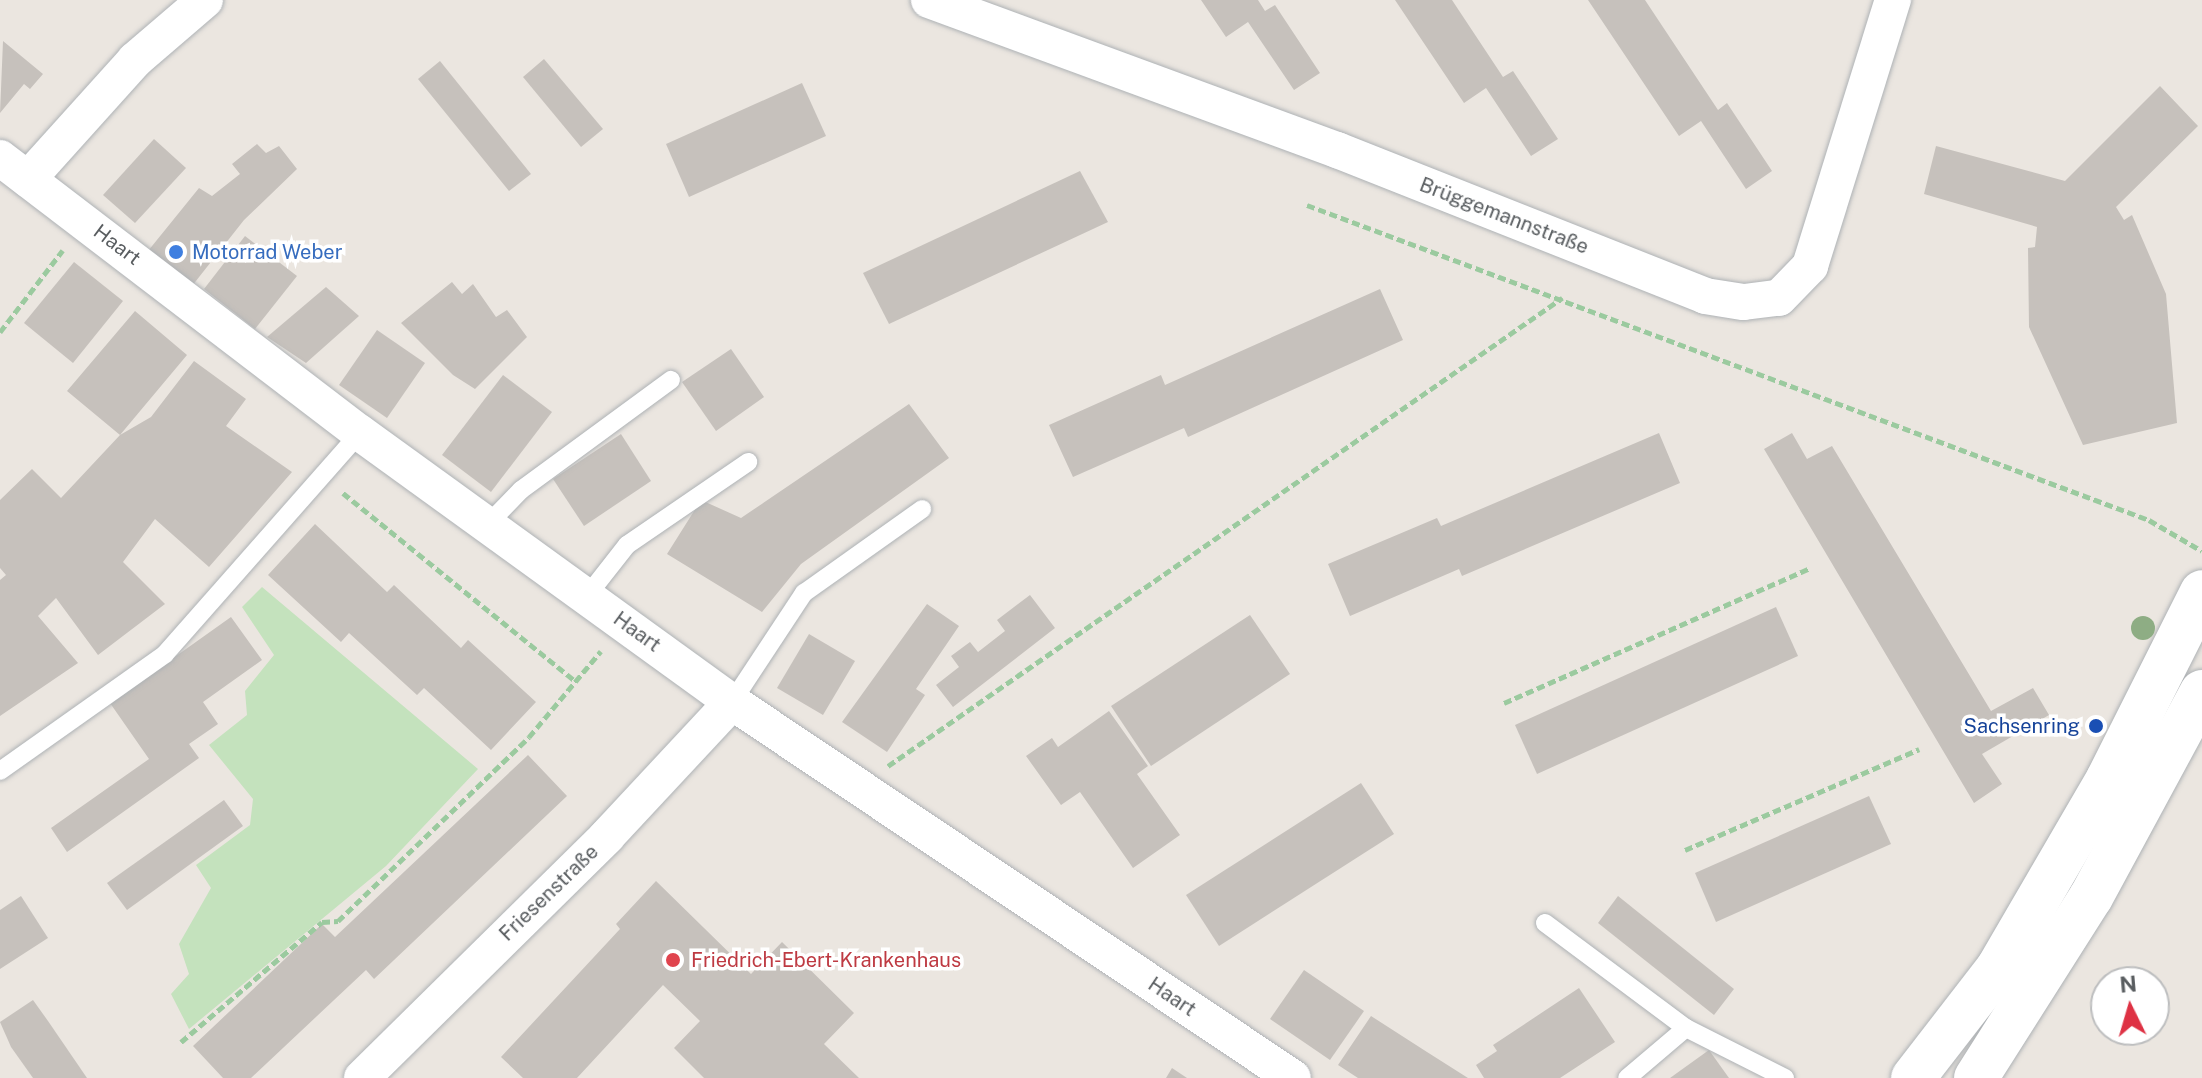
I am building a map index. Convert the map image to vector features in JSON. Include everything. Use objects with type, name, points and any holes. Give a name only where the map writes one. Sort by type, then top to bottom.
[{"type":"main road","points":[[1913,1078],[1998,968],[2108,779],[2202,592]]},
{"type":"main road","points":[[1976,1078],[2091,897],[2202,692]]},
{"type":"street","points":[[14,168],[205,0]]},
{"type":"street","name":"Brüggemannstraße","points":[[929,0],[1337,150],[1705,296],[1744,302],[1779,298],[1810,266],[1893,0]]},
{"type":"street","name":"Haart","points":[[14,168],[360,433],[489,523],[732,702],[861,785],[1293,1078]]},
{"type":"street","name":"Friesenstraße","points":[[362,1078],[607,836],[732,702]]},
{"type":"lane","points":[[489,523],[521,490],[671,380]]},
{"type":"lane","points":[[0,771],[165,654],[360,433]]},
{"type":"lane","points":[[587,596],[627,545],[748,462]]},
{"type":"lane","points":[[732,702],[804,593],[922,509]]},
{"type":"lane","points":[[1545,923],[1686,1028],[1785,1078]]},
{"type":"lane","points":[[1627,1078],[1686,1028]]},
{"type":"path","points":[[1307,205],[2149,520],[2202,551]]},
{"type":"path","points":[[0,332],[86,221]]},
{"type":"path","points":[[861,785],[1562,298]]},
{"type":"path","points":[[321,476],[575,681]]},
{"type":"path","points":[[1504,703],[1810,568]]},
{"type":"path","points":[[181,1042],[322,922],[338,921],[529,737],[626,623]]},
{"type":"path","points":[[1685,850],[1919,749]]},
{"type":"green space","points":[[262,587],[478,769],[386,866],[189,1029],[171,994],[189,974],[179,944],[211,888],[196,865],[250,825],[253,799],[209,745],[247,715],[245,691],[274,655],[242,607]]},
{"type":"building","points":[[1201,0],[1258,0],[1265,11],[1275,5],[1320,73],[1294,90],[1248,22],[1226,37]]},
{"type":"building","points":[[1395,0],[1452,0],[1503,77],[1513,71],[1558,139],[1531,156],[1486,88],[1464,103]]},
{"type":"building","points":[[1588,0],[1645,0],[1718,110],[1727,103],[1772,171],[1746,189],[1701,121],[1679,136]]},
{"type":"building","points":[[3,41],[43,74],[30,89],[24,84],[0,113]]},
{"type":"building","points":[[544,59],[603,129],[581,147],[523,77]]},
{"type":"building","points":[[440,61],[531,174],[509,191],[418,79]]},
{"type":"building","points":[[802,83],[826,136],[689,197],[666,144]]},
{"type":"building","points":[[2160,86],[2198,126],[2116,207],[2124,220],[2132,215],[2166,294],[2177,423],[2083,445],[2029,327],[2028,248],[2035,247],[2037,227],[1924,194],[1936,146],[2065,181]]},
{"type":"building","points":[[154,139],[186,168],[135,223],[103,195]]},
{"type":"building","points":[[257,144],[266,153],[279,146],[297,169],[244,220],[192,286],[148,251],[199,188],[212,196],[240,174],[232,164]]},
{"type":"building","points":[[1080,171],[1108,222],[889,324],[863,273]]},
{"type":"building","points":[[245,236],[297,276],[255,329],[204,289]]},
{"type":"building","points":[[74,262],[123,301],[73,363],[24,323]]},
{"type":"building","points":[[452,282],[462,294],[473,284],[496,317],[507,310],[527,337],[475,389],[453,375],[401,323]]},
{"type":"building","points":[[326,287],[359,316],[306,363],[267,337]]},
{"type":"building","points":[[1380,289],[1403,340],[1188,437],[1184,428],[1073,477],[1049,425],[1161,375],[1165,385]]},
{"type":"building","points":[[135,311],[187,355],[120,435],[67,391]]},
{"type":"building","points":[[377,330],[425,363],[387,418],[339,385]]},
{"type":"building","points":[[731,349],[764,397],[716,431],[682,382]]},
{"type":"building","points":[[194,361],[246,399],[226,426],[292,472],[209,567],[155,519],[123,562],[165,604],[98,655],[56,598],[38,616],[78,663],[0,716],[0,580],[6,575],[0,568],[0,500],[32,469],[61,498],[120,435],[151,417]]},
{"type":"building","points":[[503,375],[552,412],[491,492],[442,455]]},
{"type":"building","points":[[909,404],[949,458],[801,564],[762,612],[667,554],[701,500],[741,518]]},
{"type":"building","points":[[1659,433],[1680,483],[1462,576],[1459,569],[1350,616],[1328,564],[1437,518],[1441,526]]},
{"type":"building","points":[[1792,433],[1807,459],[1832,446],[1991,711],[2033,688],[2049,715],[1982,754],[2002,784],[1974,803],[1764,449]]},
{"type":"building","points":[[621,434],[651,481],[584,526],[553,479]]},
{"type":"building","points":[[315,524],[387,592],[394,585],[461,648],[468,640],[536,702],[491,750],[424,688],[417,695],[349,633],[341,642],[268,575]]},
{"type":"building","points":[[1030,595],[1055,628],[953,707],[936,685],[959,667],[951,656],[970,642],[978,652],[1005,631],[997,620]]},
{"type":"building","points":[[927,604],[959,626],[916,689],[925,695],[887,752],[842,722]]},
{"type":"building","points":[[1776,607],[1798,656],[1537,774],[1515,725]]},
{"type":"building","points":[[1250,615],[1290,674],[1151,766],[1111,706]]},
{"type":"building","points":[[231,617],[262,660],[203,702],[218,724],[189,744],[199,758],[67,852],[51,828],[149,759],[110,703]]},
{"type":"building","points":[[809,634],[855,661],[823,715],[777,688]]},
{"type":"building","points":[[1109,711],[1148,766],[1137,774],[1180,835],[1133,868],[1080,792],[1061,805],[1026,756],[1052,738],[1058,747]]},
{"type":"building","points":[[528,755],[567,796],[374,979],[366,970],[251,1078],[223,1078],[193,1046],[322,924],[335,937]]},
{"type":"building","points":[[1361,783],[1394,834],[1219,946],[1186,895]]},
{"type":"building","points":[[1869,796],[1891,844],[1716,922],[1695,873]]},
{"type":"building","points":[[224,800],[243,826],[127,910],[107,883]]},
{"type":"building","points":[[656,881],[751,974],[782,942],[854,1013],[824,1044],[859,1078],[704,1078],[674,1048],[700,1021],[663,985],[577,1078],[523,1078],[501,1057],[620,929],[616,924]]},
{"type":"building","points":[[21,896],[48,938],[0,969],[0,910]]},
{"type":"building","points":[[1618,896],[1734,989],[1714,1015],[1598,923]]},
{"type":"building","points":[[1304,970],[1364,1011],[1330,1060],[1270,1019]]},
{"type":"building","points":[[1579,988],[1615,1042],[1560,1078],[1484,1078],[1476,1065],[1497,1051],[1493,1045]]},
{"type":"building","points":[[33,1000],[87,1078],[33,1078],[11,1047],[0,1022]]},
{"type":"building","points":[[1371,1016],[1468,1078],[1358,1078],[1338,1065]]},
{"type":"building","points":[[1709,1050],[1729,1078],[1670,1078]]},
{"type":"building","points":[[1172,1068],[1187,1078],[1166,1078]]},
{"type":"place","name":"Motorrad Weber","points":[[176,252]]},
{"type":"place","name":"Sachsenring","points":[[2096,726]]},
{"type":"place","name":"Friedrich-Ebert-Krankenhaus","points":[[673,960]]}]
